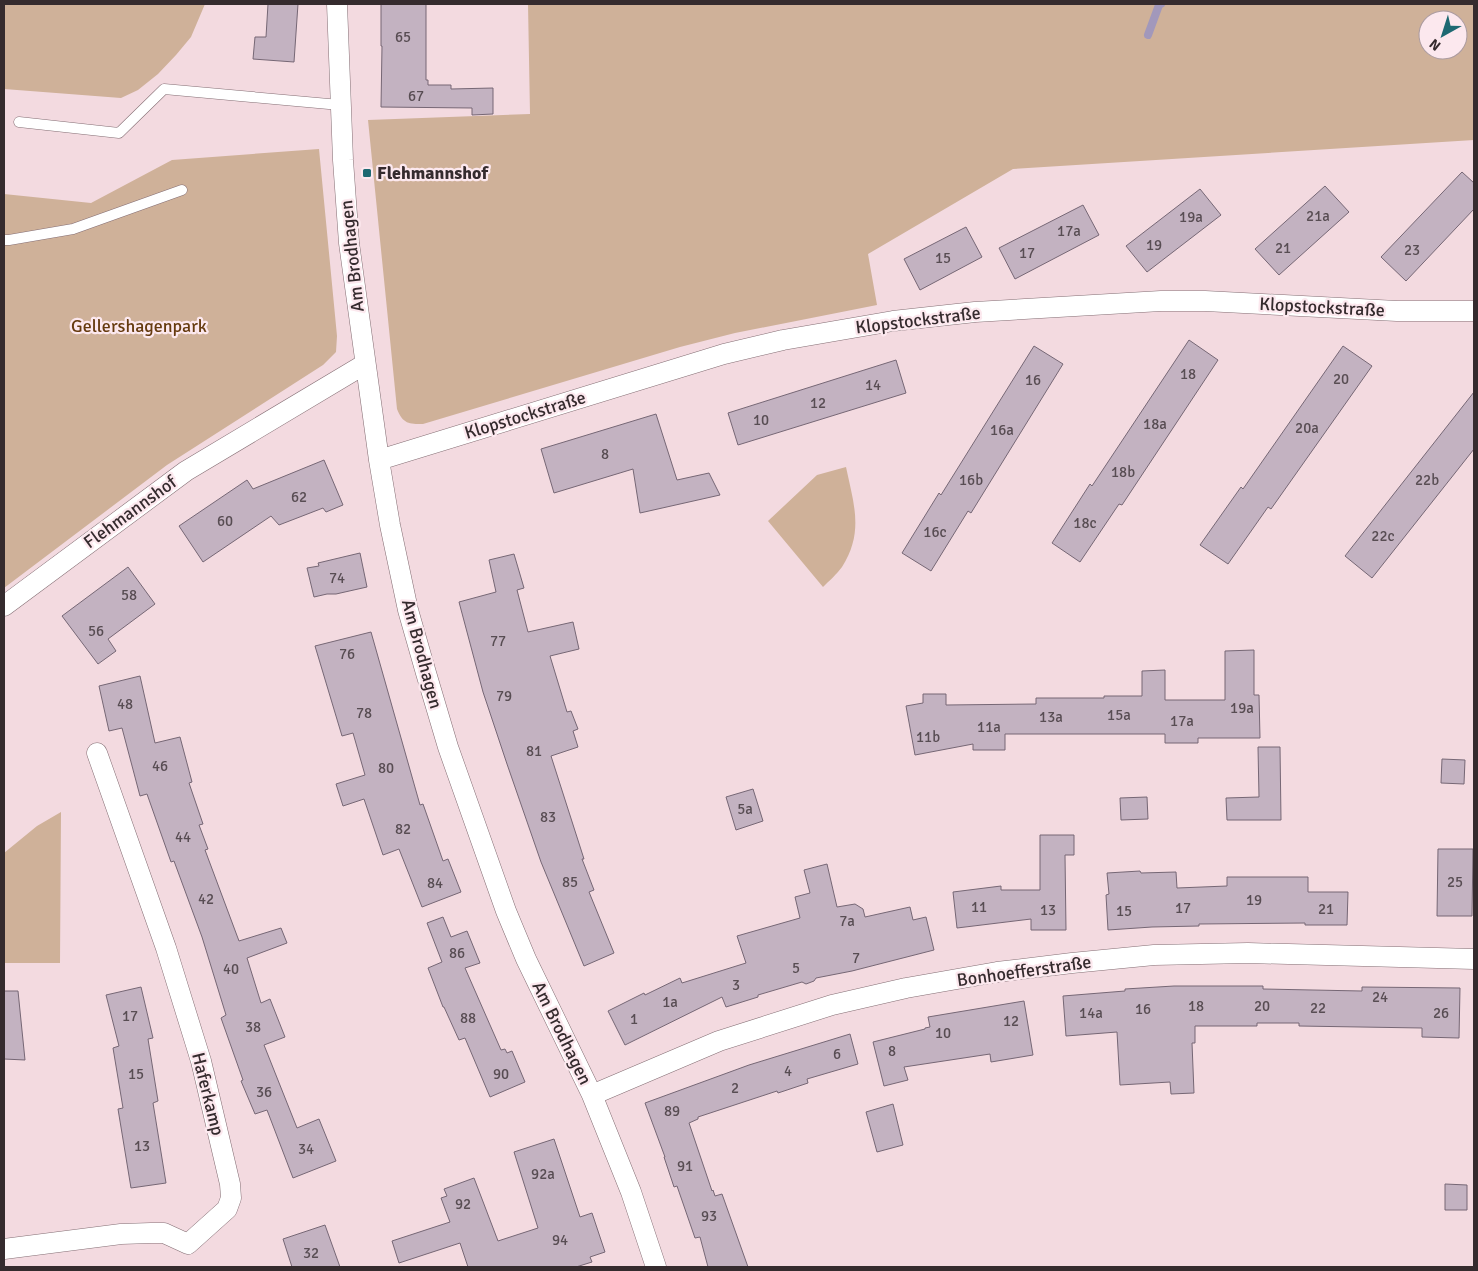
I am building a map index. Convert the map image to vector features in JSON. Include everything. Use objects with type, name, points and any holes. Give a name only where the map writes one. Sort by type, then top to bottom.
[{"type":"street","name":"Am Brodhagen","points":[[337,4],[342,160],[349,242],[379,460],[390,525],[408,610],[448,747],[485,854],[526,959],[592,1095],[631,1192],[656,1267]]},
{"type":"street","name":"Klopstockstraße","points":[[379,460],[724,354],[783,340],[893,322],[976,312],[1205,300],[1397,311],[1474,311]]},
{"type":"street","name":"Flehmannshof","points":[[4,606],[186,471],[365,364]]},
{"type":"street","name":"Haferkamp","points":[[4,1249],[120,1234],[151,1233],[164,1233],[188,1244],[227,1209],[232,1198],[198,1052],[166,948],[97,753]]},
{"type":"street","name":"Bonhoefferstraße","points":[[592,1095],[719,1041],[832,1005],[906,988],[997,972],[1072,962],[1154,955],[1248,953],[1474,959]]},
{"type":"lane","points":[[18,122],[119,133],[164,89],[340,105]]},
{"type":"lane","points":[[4,240],[73,228],[182,190]]},
{"type":"green space","points":[[4,4],[205,4],[191,37],[176,55],[158,74],[138,90],[121,98],[4,89]]},
{"type":"green space","points":[[528,4],[1474,4],[1474,140],[1013,169],[868,254],[877,305],[735,333],[680,347],[423,424],[407,422],[402,418],[397,409],[368,120],[530,114]]},
{"type":"green space","name":"Gellershagenpark","points":[[319,149],[337,336],[336,352],[323,365],[167,465],[4,588],[4,194],[91,203],[172,160]]},
{"type":"green space","points":[[846,467],[854,506],[855,530],[853,542],[842,567],[823,587],[768,521],[817,475]]},
{"type":"green space","points":[[61,812],[60,963],[4,963],[4,853],[37,826]]},
{"type":"building","points":[[268,4],[298,4],[294,62],[253,59],[255,37],[266,37]]},
{"type":"building","points":[[381,4],[426,4],[426,80],[428,80],[428,85],[451,85],[451,89],[493,88],[493,114],[472,115],[472,108],[381,107]]},
{"type":"building","points":[[1462,172],[1474,183],[1474,209],[1406,281],[1381,257]]},
{"type":"building","points":[[1325,186],[1349,212],[1279,275],[1255,249]]},
{"type":"building","points":[[1200,189],[1221,215],[1147,272],[1126,246]]},
{"type":"building","points":[[1083,205],[1099,235],[1015,279],[999,248]]},
{"type":"building","points":[[966,227],[982,257],[920,290],[904,259]]},
{"type":"building","points":[[1189,340],[1218,360],[1122,505],[1119,504],[1080,562],[1052,543],[1090,484],[1092,486]]},
{"type":"building","points":[[1034,346],[1063,364],[971,513],[968,511],[931,571],[902,553],[939,493],[941,495]]},
{"type":"building","points":[[1343,346],[1372,366],[1271,509],[1268,507],[1228,564],[1200,545],[1241,487],[1243,489]]},
{"type":"building","points":[[896,360],[906,393],[738,445],[728,413]]},
{"type":"building","points":[[1474,392],[1474,449],[1372,578],[1345,556]]},
{"type":"building","points":[[656,414],[677,480],[709,473],[720,495],[640,513],[633,469],[554,493],[541,449]]},
{"type":"building","points":[[324,460],[343,505],[326,512],[323,508],[279,525],[271,516],[203,562],[179,526],[247,480],[253,489]]},
{"type":"building","points":[[360,553],[367,587],[314,597],[307,568],[319,566],[318,563]]},
{"type":"building","points":[[514,554],[524,588],[517,590],[528,632],[573,622],[579,649],[550,656],[567,712],[571,711],[578,729],[573,731],[578,747],[551,756],[584,859],[582,859],[594,890],[589,892],[614,953],[584,966],[541,862],[507,764],[483,692],[459,602],[496,592],[489,560]]},
{"type":"building","points":[[128,567],[155,604],[108,639],[116,651],[98,664],[62,616]]},
{"type":"building","points":[[371,632],[420,805],[423,804],[443,861],[448,859],[461,892],[422,907],[399,849],[383,855],[364,799],[343,806],[336,784],[365,775],[353,733],[342,736],[315,646]]},
{"type":"building","points":[[1254,650],[1254,695],[1259,695],[1260,738],[1198,738],[1198,743],[1165,743],[1165,734],[1005,734],[1005,750],[973,750],[973,744],[915,755],[906,706],[923,703],[923,694],[946,694],[946,705],[1036,704],[1036,698],[1142,696],[1142,671],[1165,670],[1165,700],[1225,700],[1225,651]]},
{"type":"building","points":[[140,676],[155,743],[180,737],[192,782],[189,783],[203,824],[199,825],[208,849],[205,850],[239,941],[281,928],[287,943],[247,958],[261,1003],[270,999],[285,1037],[264,1045],[297,1128],[319,1119],[336,1161],[293,1178],[267,1110],[255,1114],[241,1081],[243,1080],[221,1018],[226,1015],[202,937],[174,861],[171,862],[147,794],[140,796],[122,728],[109,731],[99,686]]},
{"type":"building","points":[[1258,747],[1280,747],[1281,820],[1227,820],[1226,798],[1259,797]]},
{"type":"building","points":[[1442,759],[1465,760],[1464,784],[1441,783]]},
{"type":"building","points":[[753,789],[763,821],[736,830],[726,797]]},
{"type":"building","points":[[1147,797],[1148,819],[1121,820],[1120,798]]},
{"type":"building","points":[[1040,835],[1074,835],[1074,855],[1065,855],[1066,930],[1031,930],[1031,919],[957,928],[953,892],[1001,886],[1001,890],[1040,890]]},
{"type":"building","points":[[1438,849],[1473,849],[1472,916],[1437,916]]},
{"type":"building","points":[[827,864],[837,907],[855,904],[863,909],[865,917],[910,907],[913,920],[926,917],[934,950],[852,971],[816,978],[814,981],[806,984],[802,982],[726,1007],[722,997],[625,1045],[608,1011],[680,978],[682,983],[746,963],[737,936],[800,918],[795,897],[810,893],[804,870]]},
{"type":"building","points":[[1140,871],[1141,873],[1176,872],[1177,888],[1227,886],[1227,877],[1308,877],[1308,892],[1348,892],[1347,925],[1305,925],[1305,923],[1199,924],[1199,926],[1108,930],[1106,895],[1109,894],[1107,873]]},
{"type":"building","points":[[443,917],[451,937],[467,931],[480,963],[465,968],[501,1050],[505,1049],[507,1053],[512,1051],[525,1082],[490,1097],[465,1038],[459,1040],[443,1007],[428,968],[442,962],[427,923]]},
{"type":"building","points":[[1174,986],[1263,986],[1263,989],[1362,991],[1362,987],[1460,988],[1459,1038],[1422,1037],[1422,1028],[1299,1026],[1299,1023],[1257,1023],[1257,1026],[1195,1026],[1195,1043],[1192,1043],[1194,1093],[1171,1094],[1170,1082],[1120,1085],[1117,1032],[1066,1036],[1063,996]]},
{"type":"building","points":[[141,987],[153,1038],[148,1039],[158,1101],[153,1103],[166,1183],[131,1188],[118,1109],[123,1108],[113,1048],[119,1046],[106,995]]},
{"type":"building","points":[[4,991],[18,991],[25,1060],[4,1059]]},
{"type":"building","points":[[1024,1001],[1033,1055],[991,1062],[990,1054],[904,1067],[908,1080],[884,1086],[873,1042],[930,1027],[928,1017]]},
{"type":"building","points":[[850,1034],[858,1064],[807,1079],[808,1083],[778,1093],[777,1091],[698,1117],[698,1119],[689,1123],[712,1191],[715,1196],[722,1194],[748,1267],[708,1267],[700,1237],[695,1238],[677,1186],[674,1187],[645,1103],[749,1065]]},
{"type":"building","points":[[893,1104],[903,1145],[877,1152],[866,1112]]},
{"type":"building","points":[[554,1139],[580,1217],[592,1213],[605,1252],[590,1257],[592,1262],[576,1267],[468,1267],[460,1243],[399,1263],[392,1241],[450,1222],[441,1198],[447,1196],[444,1189],[474,1178],[498,1241],[538,1228],[514,1152]]},
{"type":"building","points":[[1445,1184],[1467,1185],[1467,1210],[1445,1210]]},
{"type":"building","points":[[325,1225],[340,1267],[292,1267],[283,1239]]},
{"type":"waterway","points":[[1148,35],[1161,4]]},
{"type":"place","name":"Flehmannshof","points":[[367,173]]}]
